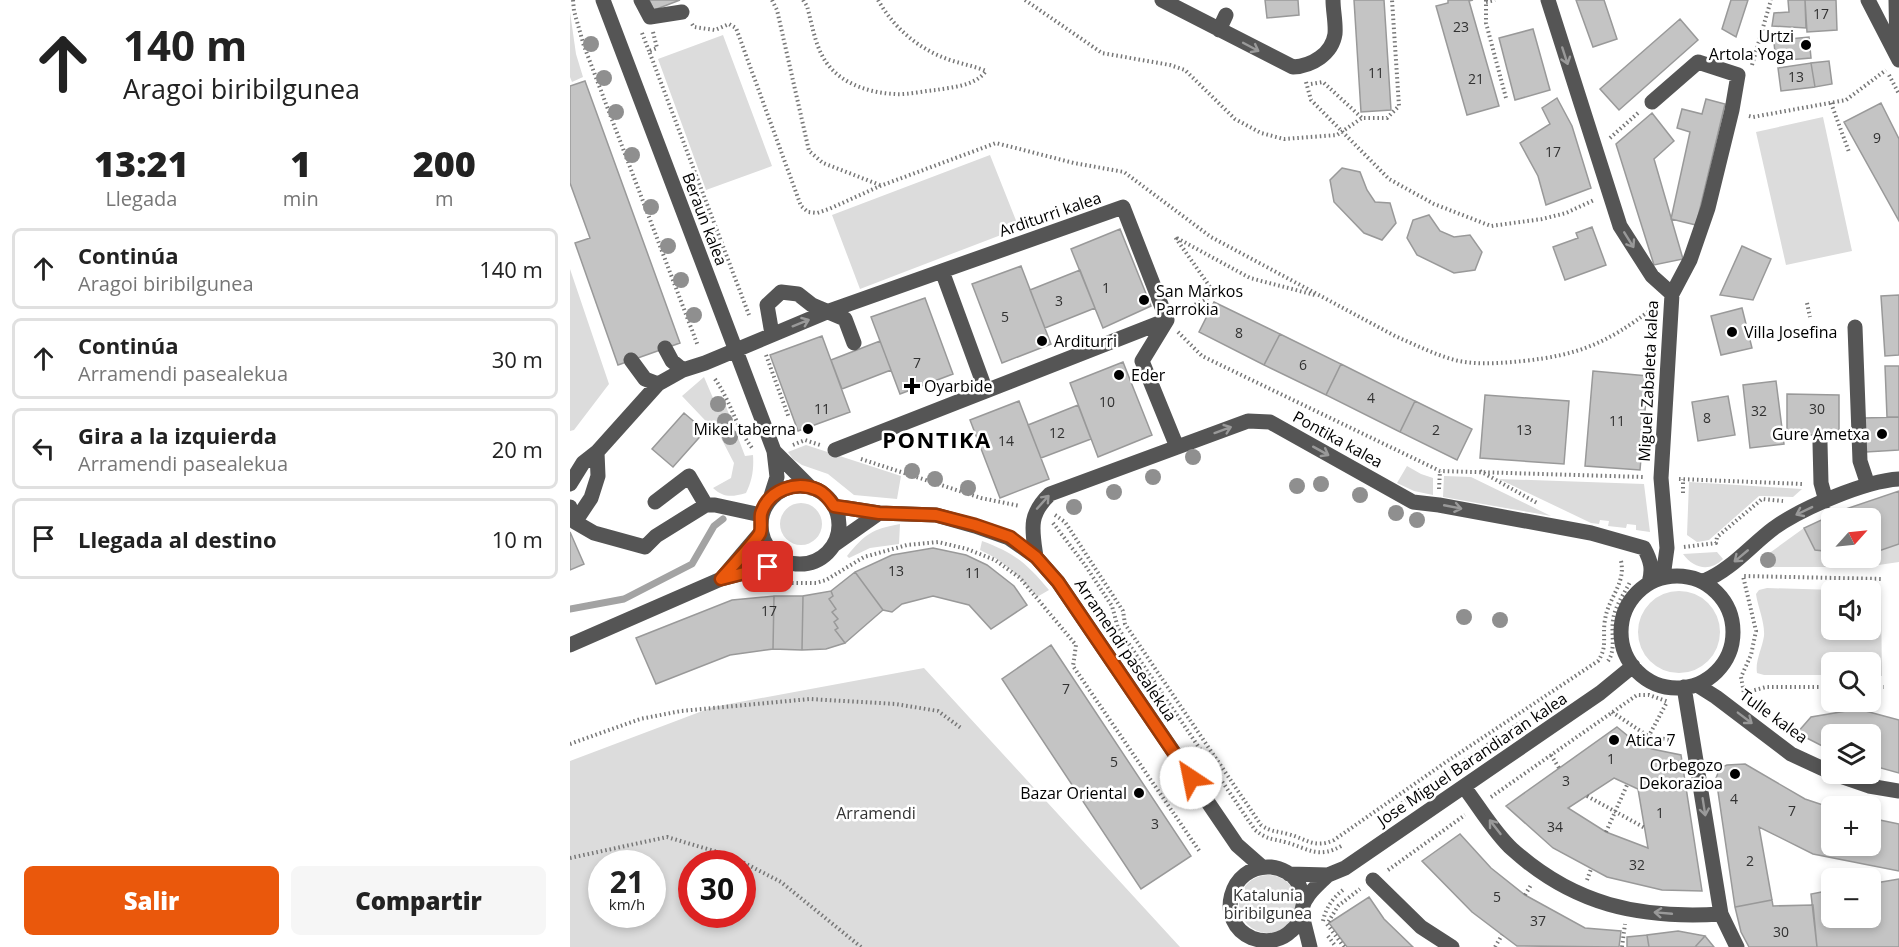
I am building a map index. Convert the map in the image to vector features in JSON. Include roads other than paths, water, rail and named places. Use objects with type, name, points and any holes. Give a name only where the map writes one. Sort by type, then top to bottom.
[{"type":"street","name":"Beraun kalea","points":[[603,0],[774,451],[777,477],[770,499]]},
{"type":"street","points":[[641,0],[650,17],[682,12]]},
{"type":"street","points":[[1162,0],[1285,65],[1293,67],[1302,67],[1312,63],[1325,54],[1331,46],[1335,34],[1332,0]]},
{"type":"street","name":"Miguel Zabaleta kalea","points":[[1548,0],[1620,226],[1652,276],[1672,294],[1661,478],[1667,548],[1656,580]]},
{"type":"street","points":[[1868,0],[1898,58]]},
{"type":"street","points":[[1896,0],[1898,58]]},
{"type":"street","points":[[1219,30],[1226,15]]},
{"type":"street","points":[[1652,102],[1698,62],[1738,75],[1732,110],[1708,208],[1690,260],[1672,294]]},
{"type":"street","name":"Arditurri kalea","points":[[570,484],[583,463],[597,452],[658,384],[683,370],[829,311],[1123,207],[1167,320]]},
{"type":"street","points":[[942,271],[986,391]]},
{"type":"street","points":[[767,336],[767,305],[781,292],[798,294],[812,305],[845,319],[854,343]]},
{"type":"street","points":[[835,450],[1167,320]]},
{"type":"street","points":[[1167,320],[1142,361],[1177,447]]},
{"type":"street","points":[[1855,327],[1860,461],[1868,485]]},
{"type":"street","points":[[665,348],[672,361],[683,370]]},
{"type":"street","points":[[631,360],[645,379],[658,384]]},
{"type":"street","name":"Pontika kalea","points":[[1036,557],[1032,526],[1036,510],[1050,494],[1248,421],[1270,422],[1413,502],[1439,504],[1617,540],[1644,548],[1651,560],[1652,572],[1656,580]]},
{"type":"street","points":[[1820,443],[1821,483],[1826,501]]},
{"type":"street","name":"Beraun kalea","points":[[774,451],[811,488]]},
{"type":"street","points":[[575,522],[591,498],[598,476],[597,452]]},
{"type":"street","points":[[655,502],[689,476],[706,505]]},
{"type":"street","points":[[1704,581],[1724,570],[1775,527],[1826,501],[1868,485],[1899,479]]},
{"type":"street","points":[[835,544],[839,520],[834,506],[818,489],[800,485],[783,489],[770,499],[761,514],[760,533],[766,546],[775,556],[785,562],[799,565],[808,564],[826,554],[835,544],[879,513]]},
{"type":"street","points":[[570,507],[575,522],[594,533],[645,547],[656,536],[706,505],[761,514]]},
{"type":"street","name":"Arramendi pasealekua","points":[[834,506],[879,513],[936,515],[1010,537],[1036,557],[1058,582],[1237,845],[1262,867]]},
{"type":"street","points":[[721,579],[760,533]]},
{"type":"street","points":[[570,645],[721,579],[785,562]]},
{"type":"street","points":[[1677,575],[1704,581],[1717,591],[1728,606],[1733,621],[1734,635],[1730,652],[1721,668],[1708,680],[1691,686],[1663,687],[1642,676],[1626,656],[1622,644],[1622,623],[1631,599],[1636,592],[1656,580],[1677,575]]},
{"type":"street","name":"Jose Miguel Barandiaran kalea","points":[[1328,875],[1345,868],[1464,787],[1600,693],[1633,666]]},
{"type":"street","points":[[1691,686],[1706,866],[1721,914],[1737,947]]},
{"type":"street","name":"Tulle kalea","points":[[1691,686],[1716,697],[1791,754],[1821,768]]},
{"type":"street","name":"Tulle kalea","points":[[1863,784],[1899,791]]},
{"type":"street","points":[[1464,787],[1510,847],[1561,885],[1586,898],[1627,909],[1659,913],[1692,916],[1721,914]]},
{"type":"street","points":[[1237,845],[1239,879]]},
{"type":"street","points":[[1310,947],[1303,908],[1298,883],[1289,874],[1278,868],[1262,867],[1250,870],[1239,879],[1232,890],[1230,908],[1239,928],[1255,939],[1285,943],[1297,926],[1303,908],[1328,875]]},
{"type":"street","points":[[1289,874],[1328,875]]},
{"type":"street","points":[[1372,880],[1421,927],[1452,947]]},
{"type":"waterway","points":[[570,609],[624,599],[692,564],[714,526],[723,519]]},
{"type":"place","name":"Urtzi Artola Yoga","points":[[1806,45]]},
{"type":"place","name":"San Markos Parrokia","points":[[1144,300]]},
{"type":"place","name":"Villa Josefina","points":[[1732,332]]},
{"type":"place","name":"Arditurri","points":[[1042,341]]},
{"type":"place","name":"Eder","points":[[1119,375]]},
{"type":"place","name":"Oyarbide","points":[[912,386]]},
{"type":"place","name":"Mikel taberna","points":[[808,429]]},
{"type":"place","name":"Gure Ametxa","points":[[1882,434]]},
{"type":"place","name":"Atica 7","points":[[1614,740]]},
{"type":"place","name":"Orbegozo Dekorazioa","points":[[1735,774]]},
{"type":"place","name":"Bazar Oriental","points":[[1139,793]]},
{"type":"district","name":"PONTIKA","points":[[937,440]]},
{"type":"park label","name":"Arramendi","points":[[876,813]]},
{"type":"park label","name":"Katalunia biribilgunea","points":[[1268,904]]}]
